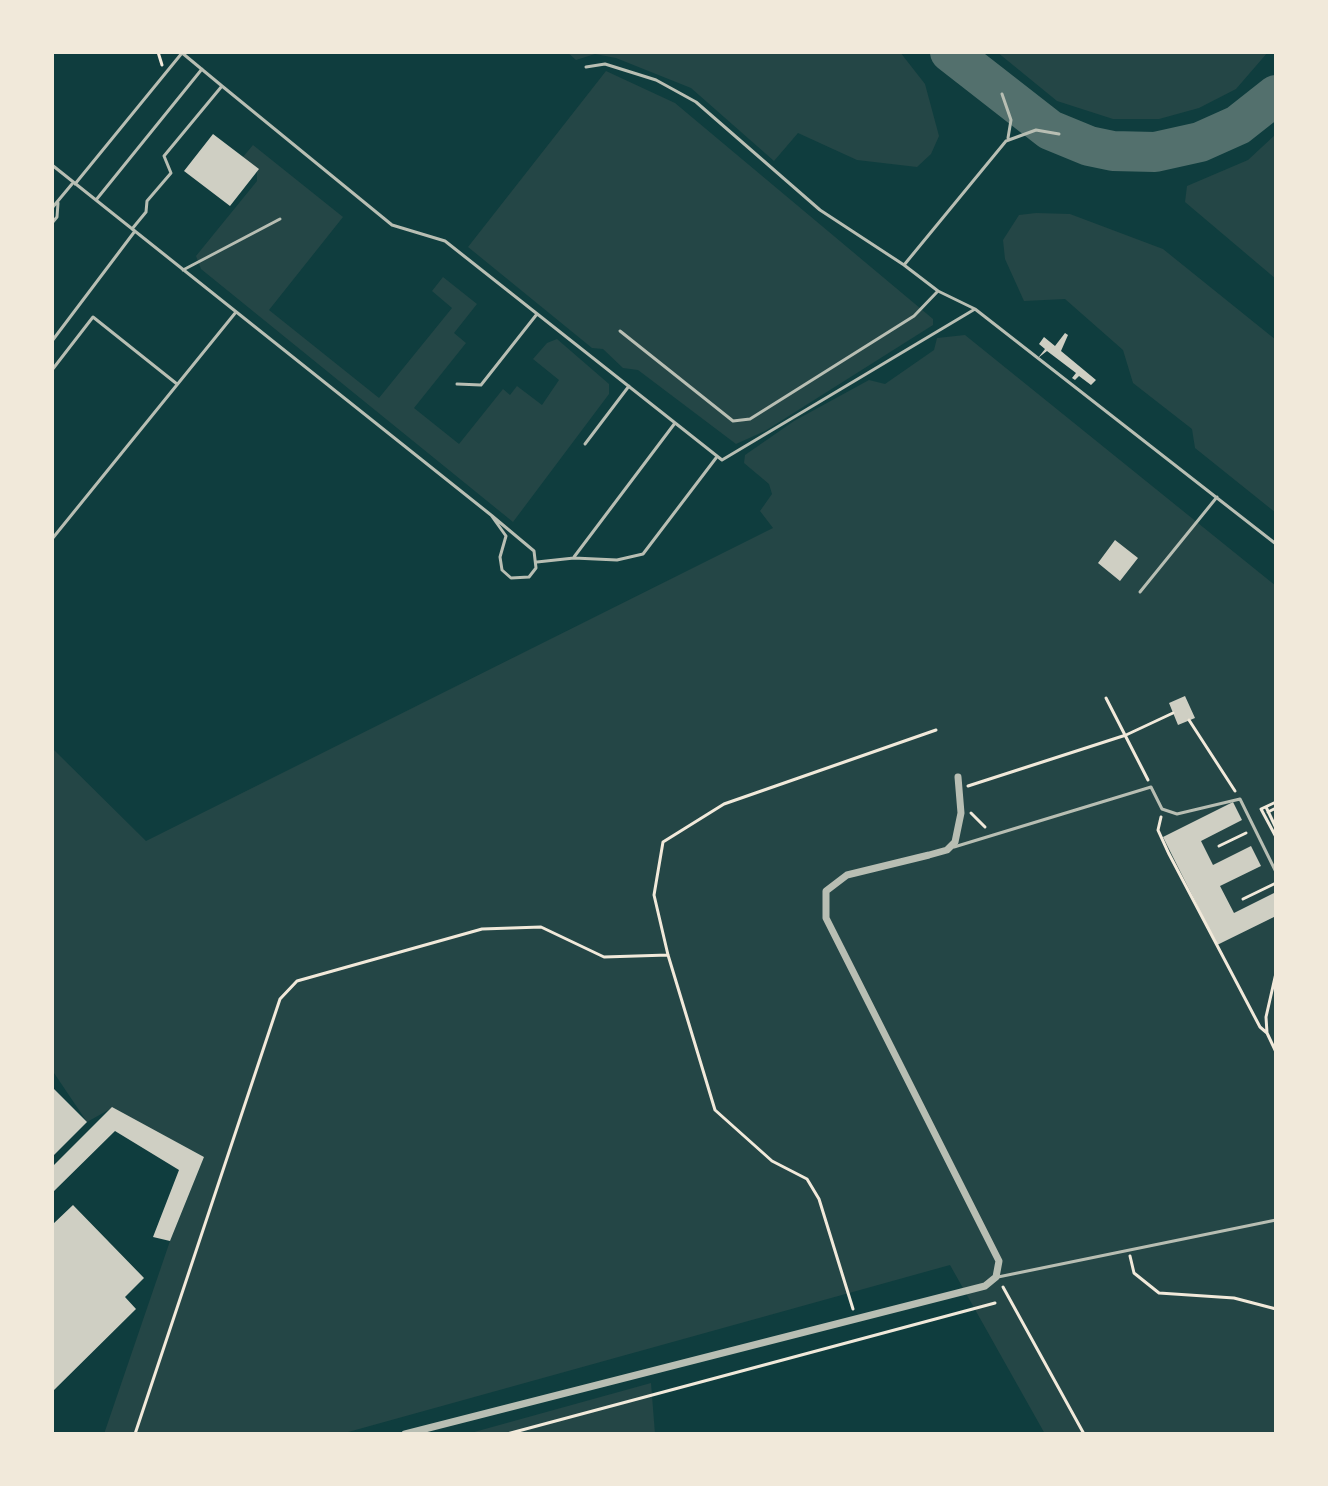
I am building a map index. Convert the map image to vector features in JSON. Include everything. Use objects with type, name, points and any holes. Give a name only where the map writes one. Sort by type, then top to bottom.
[{"type":"street","points":[[405,1434],[985,1286],[996,1277],[999,1261],[826,918],[826,891],[847,875],[947,850],[960,829],[966,789],[958,777]]},
{"type":"lane","points":[[52,208],[182,52],[392,225],[445,241],[722,460],[975,309]]},
{"type":"lane","points":[[586,67],[605,64],[656,80],[696,102],[820,210],[938,291],[975,309],[1276,544]]},
{"type":"lane","points":[[96,200],[202,69]]},
{"type":"lane","points":[[52,341],[134,230],[146,212],[147,201],[171,173],[164,156],[222,86]]},
{"type":"lane","points":[[904,265],[1006,141],[1011,120],[1002,94]]},
{"type":"lane","points":[[1006,141],[1036,130],[1059,134]]},
{"type":"lane","points":[[52,165],[528,544],[537,562],[533,573],[524,579],[506,575],[500,557],[506,536],[491,515]]},
{"type":"lane","points":[[52,223],[57,217],[58,203]]},
{"type":"lane","points":[[183,270],[280,219]]},
{"type":"lane","points":[[620,331],[725,416],[733,421],[750,419],[914,316],[938,291]]},
{"type":"lane","points":[[52,539],[236,312]]},
{"type":"lane","points":[[457,384],[481,385],[537,314]]},
{"type":"lane","points":[[52,370],[93,317],[177,384]]},
{"type":"lane","points":[[585,444],[629,386]]},
{"type":"lane","points":[[574,558],[675,423]]},
{"type":"lane","points":[[537,562],[574,558],[617,560],[643,554],[717,456]]},
{"type":"lane","points":[[1140,592],[1217,497]]},
{"type":"lane","points":[[528,544],[532,538]]},
{"type":"lane","points":[[947,850],[1151,787],[1162,809],[1177,814],[1240,799],[1276,872]]},
{"type":"lane","points":[[996,1277],[1276,1220]]},
{"type":"path","points":[[1106,698],[1151,787]]},
{"type":"path","points":[[966,789],[1126,735],[1173,713]]},
{"type":"path","points":[[1189,720],[1240,799]]},
{"type":"path","points":[[856,1319],[819,1199],[807,1179],[772,1161],[715,1110],[668,955],[654,895],[663,842],[724,804],[936,730]]},
{"type":"path","points":[[1276,802],[1261,809],[1276,837]]},
{"type":"path","points":[[967,805],[971,814],[994,835]]},
{"type":"path","points":[[1266,807],[1276,828]]},
{"type":"path","points":[[1162,809],[1158,830],[1169,854],[1276,1052]]},
{"type":"path","points":[[1268,812],[1276,813]]},
{"type":"path","points":[[1219,846],[1253,829]]},
{"type":"path","points":[[1243,899],[1276,883]]},
{"type":"path","points":[[135,1434],[280,999],[297,981],[482,929],[541,927],[604,957],[668,955]]},
{"type":"path","points":[[1267,1033],[1268,1001],[1276,973]]},
{"type":"path","points":[[1128,1249],[1134,1273],[1159,1293],[1234,1298],[1276,1309]]},
{"type":"path","points":[[996,1277],[1084,1434]]},
{"type":"path","points":[[507,1434],[995,1303]]},
{"type":"shaded area","points":[[567,52],[900,52],[925,84],[939,136],[931,154],[917,167],[857,160],[798,133],[774,161],[691,88],[616,58],[595,54],[576,60]]},
{"type":"shaded area","points":[[997,52],[1268,52],[1236,89],[1199,108],[1159,119],[1113,119],[1057,101]]},
{"type":"shaded area","points":[[606,71],[675,103],[933,319],[933,325],[765,431],[736,444],[638,370],[623,368],[603,349],[592,348],[468,247]]},
{"type":"shaded area","points":[[1276,134],[1276,279],[1185,202],[1187,186],[1248,160]]},
{"type":"shaded area","points":[[253,145],[343,217],[269,310],[379,398],[452,308],[432,291],[443,277],[477,304],[454,333],[466,343],[414,408],[459,444],[503,389],[510,395],[517,386],[542,405],[559,380],[533,359],[547,343],[557,339],[609,384],[609,394],[513,522],[201,269],[196,256],[257,181],[257,168],[243,157]]},
{"type":"shaded area","points":[[1070,214],[1163,249],[1276,340],[1276,513],[1195,448],[1192,429],[1133,383],[1123,350],[1065,299],[1024,301],[1005,259],[1003,240],[1019,215]]},
{"type":"shaded area","points":[[965,335],[1276,586],[1276,1434],[1045,1434],[950,1265],[341,1434],[104,1434],[170,1241],[204,1157],[112,1108],[87,1122],[52,1070],[52,748],[146,841],[773,528],[760,511],[772,494],[769,484],[744,463],[745,455],[794,421],[869,380],[885,384],[934,350],[937,338]]},
{"type":"shaded area","points":[[651,1383],[655,1434],[467,1434]]},
{"type":"building","points":[[213,134],[259,169],[230,206],[184,171]]},
{"type":"building","points":[[1065,333],[1068,335],[1061,351],[1096,380],[1091,385],[1079,376],[1075,380],[1072,378],[1076,373],[1047,351],[1038,358],[1045,349],[1039,344],[1044,337],[1055,346]]},
{"type":"building","points":[[1115,540],[1138,558],[1120,581],[1098,563]]},
{"type":"building","points":[[1185,696],[1195,718],[1178,725],[1169,703]]},
{"type":"building","points":[[1233,802],[1242,820],[1201,841],[1213,865],[1251,846],[1261,866],[1220,886],[1234,913],[1274,893],[1276,916],[1217,945],[1163,837]]},
{"type":"building","points":[[52,1087],[87,1122],[52,1157]]},
{"type":"building","points":[[112,1107],[204,1157],[170,1241],[153,1237],[179,1170],[115,1131],[52,1193],[52,1167]]},
{"type":"building","points":[[73,1205],[144,1278],[125,1297],[136,1309],[52,1392],[52,1225]]},
{"type":"taxiway","points":[[950,52],[1050,130],[1089,146],[1113,151],[1155,152],[1200,142],[1238,125],[1276,95]]}]
